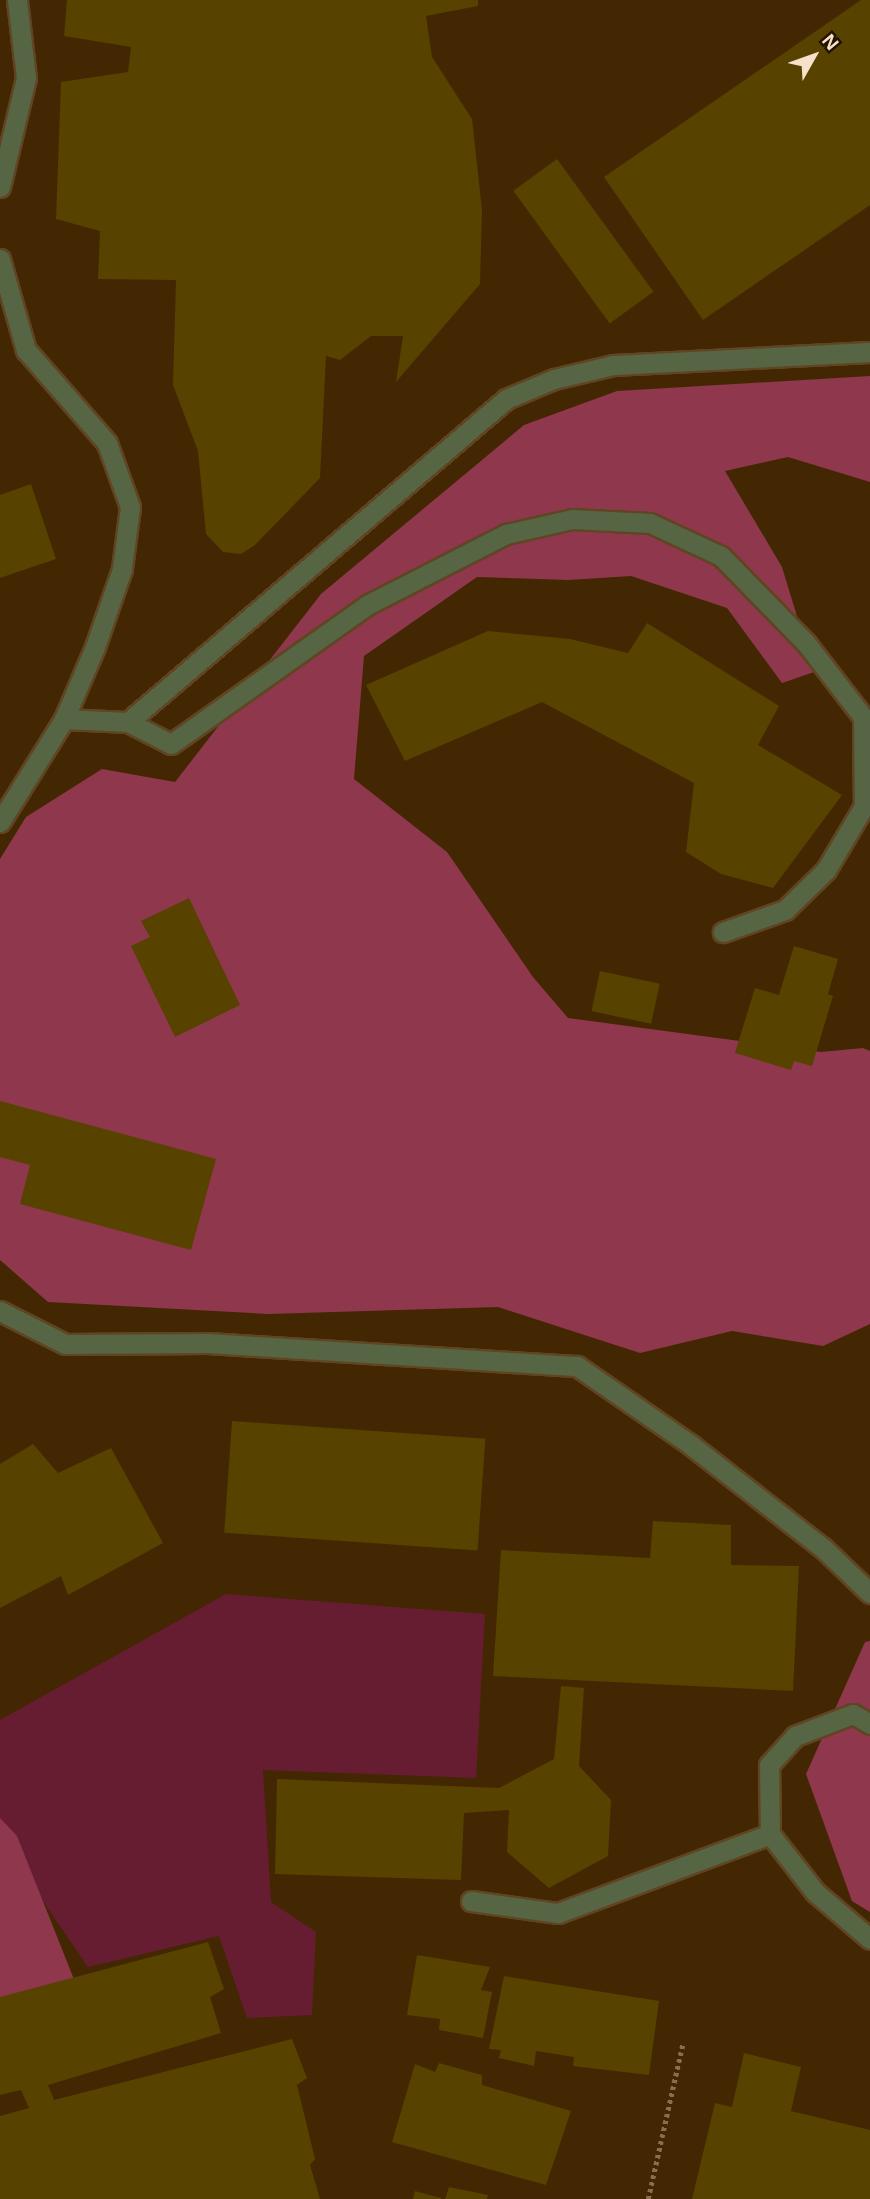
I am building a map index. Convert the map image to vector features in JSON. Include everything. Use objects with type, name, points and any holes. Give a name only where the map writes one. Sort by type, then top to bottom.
[{"type":"street","points":[[0,187],[26,78],[17,0]]},
{"type":"street","points":[[0,259],[26,350],[107,443],[130,507],[122,569],[95,647],[64,719],[0,822]]},
{"type":"street","points":[[128,722],[506,399],[554,379],[613,365],[870,352]]},
{"type":"street","points":[[64,719],[128,722],[171,744],[367,605],[506,534],[572,519],[650,523],[721,556],[806,643],[863,717],[864,806],[826,870],[785,910],[723,932]]},
{"type":"street","points":[[0,1311],[65,1343],[209,1343],[577,1366],[691,1445],[823,1548],[870,1593]]},
{"type":"street","points":[[870,1724],[853,1714],[795,1737],[769,1766],[770,1834],[815,1892],[870,1939]]},
{"type":"street","points":[[471,1901],[558,1913],[770,1834]]},
{"type":"path","points":[[648,2199],[683,2043]]},
{"type":"shaded area","points":[[870,376],[870,482],[788,457],[725,471],[782,567],[814,672],[782,683],[727,608],[631,576],[569,580],[477,577],[364,656],[354,779],[447,852],[533,977],[568,1018],[821,1052],[863,1048],[870,1051],[870,1324],[823,1346],[732,1331],[640,1353],[498,1307],[268,1314],[48,1302],[0,1260],[0,859],[26,817],[102,769],[175,782],[321,594],[524,425],[617,391]]},
{"type":"shaded area","points":[[226,1594],[485,1614],[476,1778],[263,1770],[271,1902],[316,1932],[312,2015],[247,2018],[219,1936],[88,1967],[0,1838],[0,1720]]},
{"type":"shaded area","points":[[870,1641],[870,1912],[852,1901],[806,1774],[865,1642]]},
{"type":"shaded area","points":[[0,1818],[17,1836],[81,1997],[0,2020]]},
{"type":"building","points":[[67,0],[478,0],[478,6],[426,16],[432,57],[472,119],[482,210],[480,284],[396,382],[403,336],[371,336],[340,360],[326,356],[320,478],[255,545],[241,554],[223,552],[206,534],[198,451],[173,385],[176,280],[98,279],[100,231],[56,219],[61,82],[128,72],[131,47],[64,36]]},
{"type":"building","points":[[861,0],[870,0],[870,205],[703,320],[604,177]]},
{"type":"building","points":[[557,159],[653,292],[610,323],[513,191]]},
{"type":"building","points":[[31,484],[56,559],[0,578],[0,495]]},
{"type":"building","points":[[647,623],[779,706],[758,745],[842,795],[773,888],[721,874],[686,852],[694,783],[542,702],[405,761],[366,685],[488,631],[570,639],[628,653]]},
{"type":"building","points":[[189,898],[240,1005],[175,1037],[131,946],[150,937],[141,921]]},
{"type":"building","points":[[794,946],[838,959],[828,994],[833,996],[812,1066],[794,1061],[791,1070],[735,1053],[755,988],[779,995]]},
{"type":"building","points":[[600,971],[660,984],[651,1024],[591,1011]]},
{"type":"building","points":[[0,1101],[216,1159],[191,1250],[20,1204],[30,1165],[0,1157]]},
{"type":"building","points":[[232,1421],[485,1439],[478,1550],[224,1533]]},
{"type":"building","points":[[33,1444],[58,1473],[111,1448],[163,1543],[68,1595],[61,1576],[0,1608],[0,1464]]},
{"type":"building","points":[[653,1521],[731,1525],[731,1565],[799,1566],[793,1691],[493,1676],[501,1550],[650,1558]]},
{"type":"building","points":[[561,1686],[584,1688],[579,1766],[611,1800],[608,1856],[549,1888],[507,1852],[509,1810],[464,1813],[461,1880],[275,1874],[277,1779],[499,1788],[554,1759]]},
{"type":"building","points":[[208,1942],[224,1989],[210,1997],[221,2033],[48,2085],[54,2100],[292,2039],[307,2078],[297,2085],[315,2159],[310,2165],[320,2199],[0,2199],[0,2116],[29,2108],[21,2090],[0,2095],[0,1997]]},
{"type":"building","points":[[417,1955],[490,1967],[481,1990],[492,1992],[483,2038],[439,2030],[440,2019],[407,2015]]},
{"type":"building","points":[[504,1976],[659,2001],[649,2075],[573,2066],[574,2057],[536,2051],[534,2066],[499,2058],[501,2050],[489,2049]]},
{"type":"building","points":[[744,2053],[801,2067],[791,2111],[870,2130],[870,2199],[692,2199],[715,2103],[732,2107]]},
{"type":"building","points":[[439,2063],[482,2075],[482,2085],[571,2111],[546,2185],[392,2142],[415,2064],[435,2072]]},
{"type":"building","points":[[449,2187],[488,2195],[487,2199],[445,2199]]},
{"type":"building","points":[[415,2191],[441,2198],[441,2199],[413,2199]]}]
